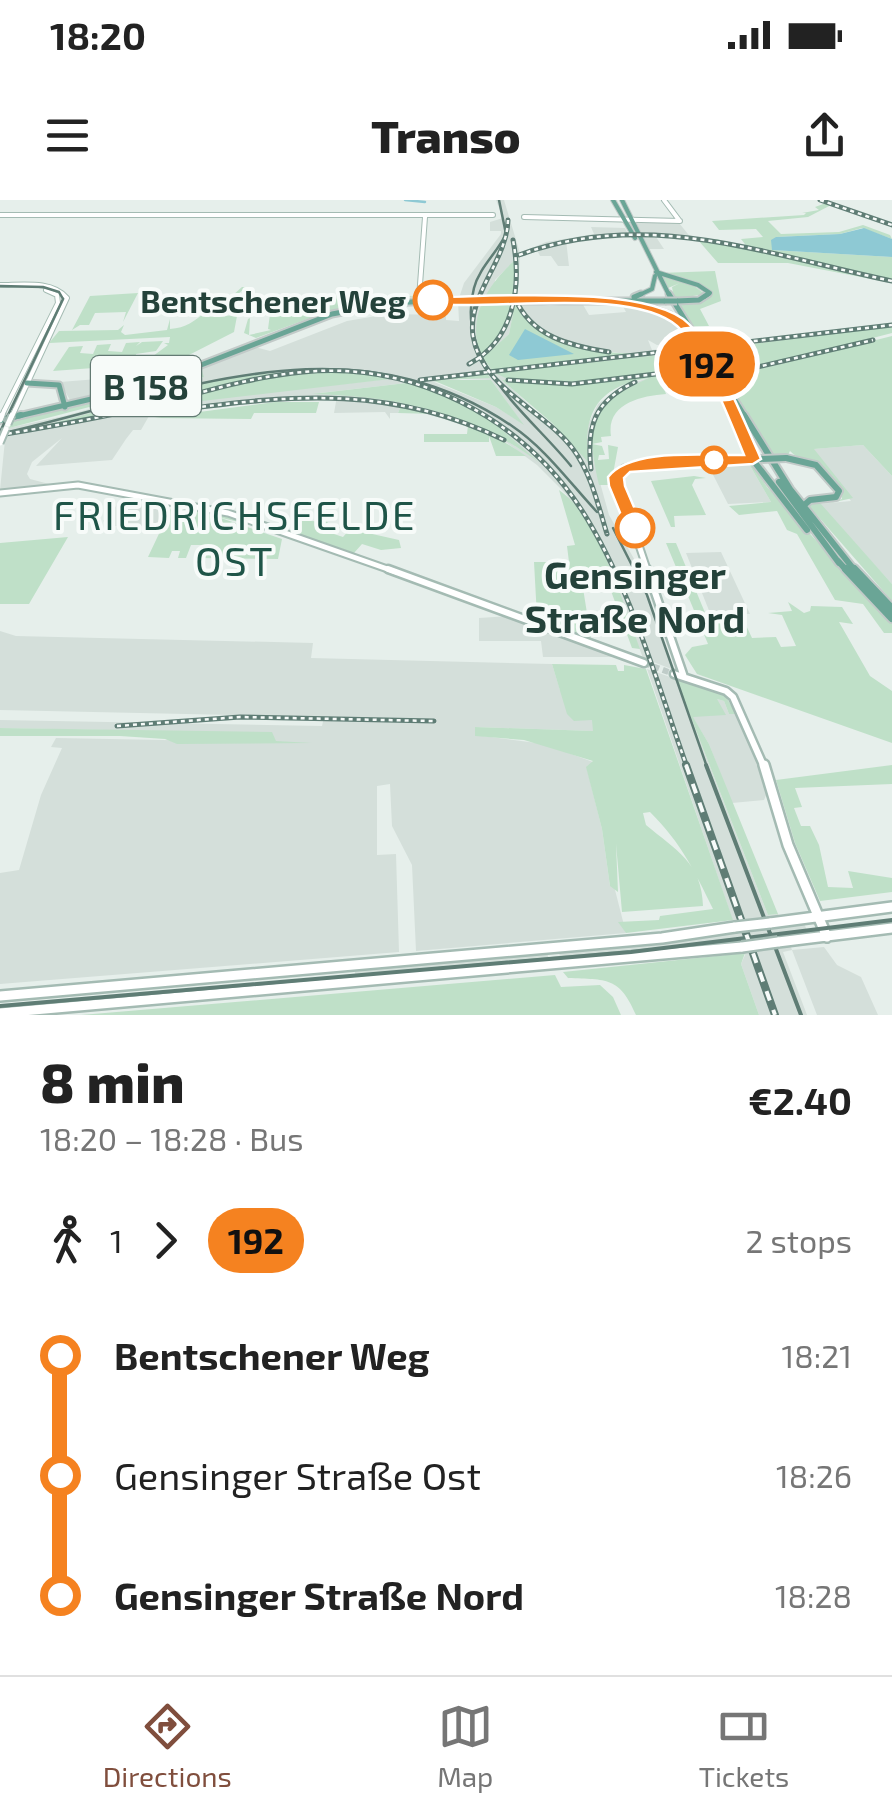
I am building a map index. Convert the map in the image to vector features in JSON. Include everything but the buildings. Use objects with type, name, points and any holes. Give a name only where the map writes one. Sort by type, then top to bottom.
[{"type":"main road","points":[[613,200],[784,490],[839,562]]},
{"type":"main road","points":[[611,300],[645,294],[654,287],[655,273],[622,200]]},
{"type":"main road","points":[[655,273],[701,285],[710,292],[699,300],[670,300]]},
{"type":"main road","points":[[670,300],[700,298],[706,292],[700,286],[682,283],[670,287],[670,300],[802,507],[892,609]]},
{"type":"main road","name":"B 158","points":[[1,417],[64,405],[162,378],[332,314],[418,299],[670,300]]},
{"type":"main road","points":[[611,300],[656,308],[685,327]]},
{"type":"main road","points":[[27,383],[55,387],[64,405]]},
{"type":"main road","points":[[728,398],[757,459],[795,516],[892,618]]},
{"type":"main road","points":[[757,459],[790,458],[813,463],[834,486],[838,496],[810,500],[802,507]]},
{"type":"main road","points":[[790,489],[809,496],[831,494],[834,486]]},
{"type":"street","points":[[524,217],[680,221],[664,200]]},
{"type":"street","points":[[0,215],[492,216]]},
{"type":"street","points":[[418,299],[426,217]]},
{"type":"street","points":[[0,287],[46,286],[60,292],[66,302],[0,443]]},
{"type":"street","points":[[1,417],[60,292]]},
{"type":"street","points":[[43,331],[52,331]]},
{"type":"street","points":[[17,384],[27,383]]},
{"type":"street","points":[[684,677],[616,477],[624,468],[640,463],[757,459]]},
{"type":"street","points":[[0,493],[81,486],[228,513],[512,612],[644,663]]},
{"type":"street","points":[[674,674],[726,691],[733,698],[764,766],[788,846],[826,936]]},
{"type":"street","points":[[0,996],[662,938],[892,908]]},
{"type":"street","points":[[0,1013],[742,947],[892,928]]},
{"type":"street","points":[[552,948],[556,963]]},
{"type":"street","points":[[282,988],[284,972]]},
{"type":"shaded area","points":[[496,200],[504,200],[520,253],[546,242],[594,234],[591,227],[625,228],[628,234],[566,240],[569,266],[558,266],[551,256],[540,256],[538,252],[548,246],[520,257],[517,302],[550,306],[582,303],[589,315],[626,312],[621,303],[645,307],[675,320],[691,342],[657,345],[648,340],[652,350],[684,345],[696,351],[496,373],[553,383],[667,372],[708,372],[667,375],[623,388],[609,398],[590,426],[594,461],[609,515],[637,564],[674,670],[643,658],[606,561],[566,494],[537,465],[503,440],[432,410],[402,403],[398,413],[390,413],[390,419],[385,412],[334,413],[337,396],[311,396],[149,416],[141,430],[133,430],[112,460],[36,466],[62,438],[32,462],[27,474],[30,479],[49,484],[0,490],[5,440],[0,440],[1,425],[3,429],[64,416],[203,378],[201,368],[251,346],[270,351],[347,321],[388,314],[446,315],[446,320],[459,321],[458,301],[464,283],[501,234],[490,231],[490,222],[503,218]],"holes":[[[514,261],[508,327],[492,348],[495,280]],[[515,307],[530,325],[568,344],[630,355],[493,370],[483,359],[509,334]],[[316,368],[323,369],[258,376],[67,422],[204,382]],[[365,372],[396,378],[156,405],[271,376]],[[658,375],[623,386],[598,404],[585,431],[588,460],[504,381],[578,384]],[[491,380],[522,423],[496,407],[434,382]],[[415,382],[483,413],[531,456],[491,431],[441,411],[377,397],[320,393]]]},
{"type":"shaded area","points":[[636,222],[679,223],[692,239],[656,237],[664,249],[649,249]]},
{"type":"shaded area","points":[[142,372],[132,382],[137,383],[70,400],[60,382],[123,377]]},
{"type":"shaded area","points":[[863,445],[892,476],[892,584],[819,504],[851,501],[813,449]]},
{"type":"shaded area","points":[[749,464],[771,502],[728,504],[708,465]]},
{"type":"shaded area","points":[[123,498],[166,506],[157,526],[110,526],[103,521]]},
{"type":"shaded area","points":[[721,552],[750,614],[710,613],[686,553]]},
{"type":"shaded area","points":[[512,616],[615,657],[543,657],[541,641],[479,641],[479,618]]},
{"type":"shaded area","points":[[0,631],[16,636],[313,643],[311,658],[552,664],[560,690],[593,720],[593,731],[476,727],[475,735],[544,744],[593,762],[594,771],[587,769],[602,829],[610,886],[614,886],[626,933],[416,951],[412,865],[392,826],[390,784],[377,786],[377,855],[396,854],[399,952],[0,984],[0,873],[19,870],[41,795],[62,748],[51,747],[56,738],[271,742],[272,733],[0,728],[0,720],[322,726],[324,717],[0,710]]},
{"type":"shaded area","points":[[647,669],[676,679],[768,915],[778,914],[782,923],[803,921],[809,935],[788,938],[792,950],[783,952],[807,1015],[759,1015],[741,964],[745,955],[741,944],[560,958],[559,952],[736,930]]},
{"type":"shaded area","points":[[717,699],[724,701],[729,714],[736,714],[759,768],[767,793],[764,800],[732,803],[709,744],[692,716],[711,716]]},
{"type":"shaded area","points":[[824,947],[837,965],[861,977],[878,1015],[817,1015],[792,950]]},
{"type":"shaded area","points":[[547,953],[549,959],[355,976],[355,970]]},
{"type":"green space","points":[[826,203],[833,204],[808,217],[768,221],[781,234],[839,232],[863,225],[892,239],[862,228],[840,234],[776,237],[773,250],[892,257],[892,283],[788,263],[718,263],[698,240],[720,239],[715,241],[748,248],[741,239],[763,237],[756,229],[719,230],[712,221],[804,215]]},
{"type":"green space","points":[[515,260],[506,326],[501,337],[481,356],[476,329],[482,304],[496,280]]},
{"type":"green space","points":[[715,271],[721,301],[700,309],[709,326],[692,327],[677,302],[706,299],[711,292],[687,281],[705,294],[674,299],[672,287],[680,283],[668,288],[660,273]]},
{"type":"green space","points":[[246,287],[237,295],[243,297],[235,299],[242,300],[228,302],[219,309],[220,316],[244,315],[237,316],[234,332],[187,356],[149,359],[168,345],[164,343],[169,343],[170,337],[49,343],[59,331],[118,330],[124,325],[121,332],[125,335],[167,330],[170,319],[170,329],[181,327]]},
{"type":"green space","points":[[138,293],[123,322],[126,312],[95,313],[89,325],[72,330],[90,296]]},
{"type":"green space","points":[[258,296],[416,296],[329,311],[256,338],[244,333],[250,318],[249,335],[271,330],[270,314],[248,316],[254,312],[250,309],[255,309]]},
{"type":"green space","points":[[515,304],[538,330],[570,345],[641,354],[492,370],[483,358],[509,334]]},
{"type":"green space","points":[[892,326],[892,333],[776,363],[719,370],[706,350]]},
{"type":"green space","points":[[892,336],[892,476],[863,445],[814,449],[853,498],[830,503],[842,499],[834,481],[790,451],[788,455],[772,456],[720,372],[768,367]]},
{"type":"green space","points":[[163,341],[156,351],[136,354],[134,365],[53,371],[69,347],[83,346],[80,353],[93,354],[97,345],[111,344],[108,351],[122,352],[126,343],[140,342],[136,346]]},
{"type":"green space","points":[[696,351],[698,355],[680,357],[686,366],[705,367],[719,390],[674,396],[670,388],[664,388],[666,394],[636,400],[619,409],[611,425],[611,436],[592,444],[592,429],[603,406],[649,378],[617,388],[597,405],[588,429],[588,462],[552,423],[502,380],[510,380],[495,373]]},
{"type":"green space","points":[[201,368],[204,377],[9,428],[14,419],[114,397]]},
{"type":"green space","points":[[327,368],[399,378],[150,407],[254,379],[336,371],[258,376],[147,405],[35,428],[222,378]]},
{"type":"green space","points":[[487,373],[490,378],[434,380],[491,380],[524,425],[496,407],[430,379]]},
{"type":"green space","points":[[415,382],[483,413],[540,463],[487,431],[432,410],[374,398],[312,394]]},
{"type":"green space","points":[[275,402],[319,402],[316,413],[254,413],[251,419],[154,418]]},
{"type":"green space","points":[[402,403],[467,423],[526,456],[496,456],[489,436],[489,442],[424,442],[424,434],[467,434],[468,425],[434,414],[398,413]]},
{"type":"green space","points":[[592,444],[602,446],[605,455],[599,455],[598,460],[609,459],[608,445],[618,447],[611,485],[599,485]]},
{"type":"green space","points":[[736,463],[750,463],[753,466],[767,487],[892,623],[892,633],[884,633],[863,604],[835,600],[797,534],[787,530],[777,511],[739,515],[729,506],[771,502],[749,464]]},
{"type":"green space","points":[[706,478],[695,479],[692,485],[706,515],[674,516],[675,527],[671,527],[651,481]]},
{"type":"green space","points":[[559,490],[573,502],[597,540],[640,649],[632,648],[611,591],[582,582],[591,638],[537,617],[534,562],[569,562],[567,546],[575,545]]},
{"type":"green space","points":[[812,502],[821,504],[892,584],[892,601],[809,506]]},
{"type":"green space","points":[[173,504],[184,506],[176,520],[185,519],[189,510],[186,506],[246,520],[243,523],[218,517],[282,539],[278,559],[197,558],[204,545],[191,545],[186,558],[178,558],[180,551],[172,551],[169,558],[148,557]]},
{"type":"green space","points":[[295,520],[328,522],[321,530],[331,533],[341,526],[334,534],[343,537],[350,529],[399,540],[401,548],[381,550],[362,544],[354,553],[290,531]]},
{"type":"green space","points":[[68,537],[29,604],[0,604],[0,543]]},
{"type":"green space","points":[[666,543],[676,543],[706,615],[713,620],[743,619],[752,638],[776,637],[781,647],[796,646],[782,615],[768,613],[792,611],[788,602],[804,613],[811,606],[842,607],[853,624],[839,622],[870,676],[892,691],[892,743],[697,674],[685,655],[692,647],[708,644]]},
{"type":"green space","points":[[552,664],[616,665],[618,671],[624,671],[624,665],[646,669],[733,920],[626,933],[618,922],[659,920],[660,916],[713,909],[695,874],[703,906],[622,912],[616,844],[618,892],[610,886],[602,829],[586,767],[593,761],[524,740],[475,736],[475,727],[593,731],[592,720],[574,721],[567,714]],"holes":[[[650,812],[661,824],[692,867],[646,825],[643,813]]]},
{"type":"green space","points":[[676,679],[725,695],[736,714],[729,714],[724,701],[717,699],[726,715],[693,717],[709,744],[778,914],[768,915]]},
{"type":"green space","points":[[0,728],[272,732],[276,741],[312,743],[177,744],[165,739],[120,736],[0,736]]},
{"type":"green space","points":[[892,765],[892,784],[795,788],[802,807],[794,808],[801,826],[810,826],[819,845],[828,887],[853,888],[848,871],[892,878],[892,892],[820,901],[795,843],[776,780]]},
{"type":"green space","points":[[745,953],[741,964],[759,1015],[636,1015],[617,987],[602,980],[568,978],[563,972]]},
{"type":"green space","points":[[555,975],[561,987],[600,985],[613,997],[621,1015],[81,1015]]},
{"type":"water","points":[[864,228],[892,239],[892,257],[772,250],[771,240],[776,237],[840,234]]},
{"type":"water","points":[[525,329],[574,354],[518,360],[509,355]]},
{"type":"waterway","points":[[405,200],[425,202]]},
{"type":"tunnel","points":[[644,663],[674,674]]},
{"type":"tram line","points":[[499,200],[506,234],[474,288],[471,315],[475,340],[500,386],[571,466]]},
{"type":"tram line","points":[[0,286],[43,287],[59,292],[63,299],[0,432]]},
{"type":"tram line","points":[[0,434],[259,373],[323,369],[387,375],[450,393],[512,426],[546,455],[597,512]]},
{"type":"tram line","points":[[613,528],[647,595],[707,767]]},
{"type":"tram line","points":[[706,765],[771,935]]},
{"type":"tram line","points":[[771,935],[892,920]]},
{"type":"tram line","points":[[0,1006],[631,952],[771,935]]},
{"type":"tram line","points":[[771,935],[801,1015]]},
{"type":"railway","points":[[820,200],[892,225]]},
{"type":"railway","points":[[480,357],[473,336],[476,306],[501,250],[508,220]]},
{"type":"railway","points":[[519,255],[614,235],[660,235],[752,249],[892,281]]},
{"type":"railway","points":[[480,357],[496,341],[511,311],[516,276],[513,240]]},
{"type":"railway","points":[[515,298],[542,331],[567,343],[609,352]]},
{"type":"railway","points":[[490,372],[892,325]]},
{"type":"railway","points":[[508,380],[572,384],[664,373],[749,369],[873,340]]},
{"type":"railway","points":[[469,364],[480,357]]},
{"type":"railway","points":[[480,357],[490,372]]},
{"type":"railway","points":[[0,435],[303,372],[344,371],[384,376],[423,386],[460,402],[528,447],[581,509],[628,602],[687,767]]},
{"type":"railway","points":[[420,380],[490,372]]},
{"type":"railway","points":[[490,372],[573,449],[589,479],[607,534]]},
{"type":"railway","points":[[591,469],[590,440],[596,416],[611,397],[635,382]]},
{"type":"railway","points":[[178,410],[263,400],[344,399],[423,410],[504,440]]},
{"type":"railway","points":[[117,726],[240,717],[434,721]]},
{"type":"railway","points":[[686,765],[775,1015]]},
{"type":"bus line","name":"192","points":[[433,300],[624,302],[665,312],[685,327],[728,398],[753,459],[640,463],[624,468],[616,477],[617,486],[635,528]]},
{"type":"place","name":"Bentschener Weg","points":[[433,300]]},
{"type":"place","name":"Gensinger Straße Nord","points":[[635,528]]},
{"type":"district","name":"FRIEDRICHSFELDE OST","points":[[235,537]]}]
